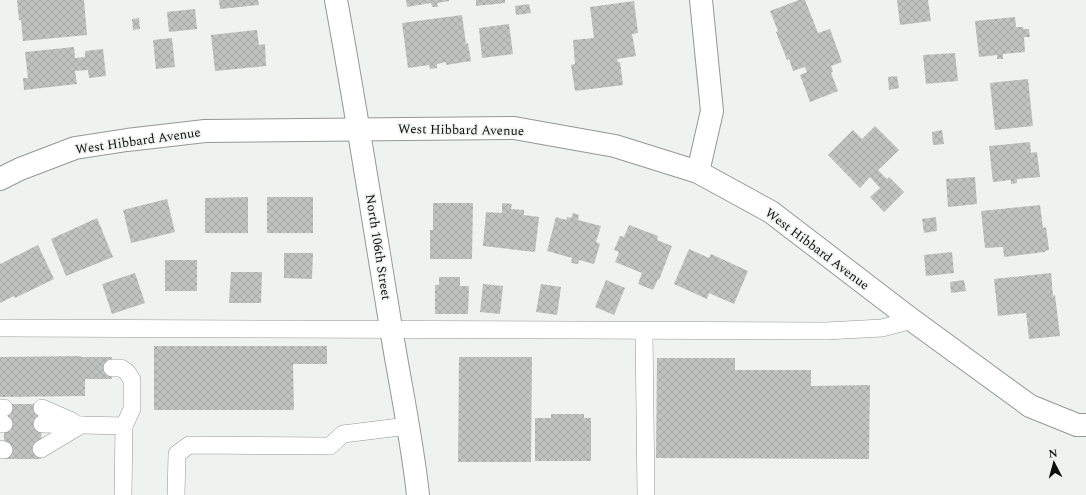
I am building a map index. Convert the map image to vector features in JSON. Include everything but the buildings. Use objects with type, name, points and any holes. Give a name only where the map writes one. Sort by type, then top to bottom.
[{"type":"street","name":"North 106th Street","points":[[336,0],[359,130],[391,330],[415,463],[418,495]]},
{"type":"street","points":[[698,172],[712,111],[701,0]]},
{"type":"street","name":"West Hibbard Avenue","points":[[0,179],[20,169],[75,148],[205,131],[514,128],[615,146],[698,172],[771,212],[912,320],[1030,406],[1077,425],[1086,425]]},
{"type":"lane","points":[[0,328],[826,331],[882,328],[912,320]]},
{"type":"lane","points":[[644,331],[646,495]]},
{"type":"lane","points":[[112,368],[121,368],[127,372],[132,380],[132,409],[124,426],[123,495]]},
{"type":"lane","points":[[42,416],[81,425],[124,426]]},
{"type":"lane","points":[[41,449],[81,425]]},
{"type":"lane","points":[[176,495],[177,454],[189,445],[330,446],[343,434],[408,426]]}]
